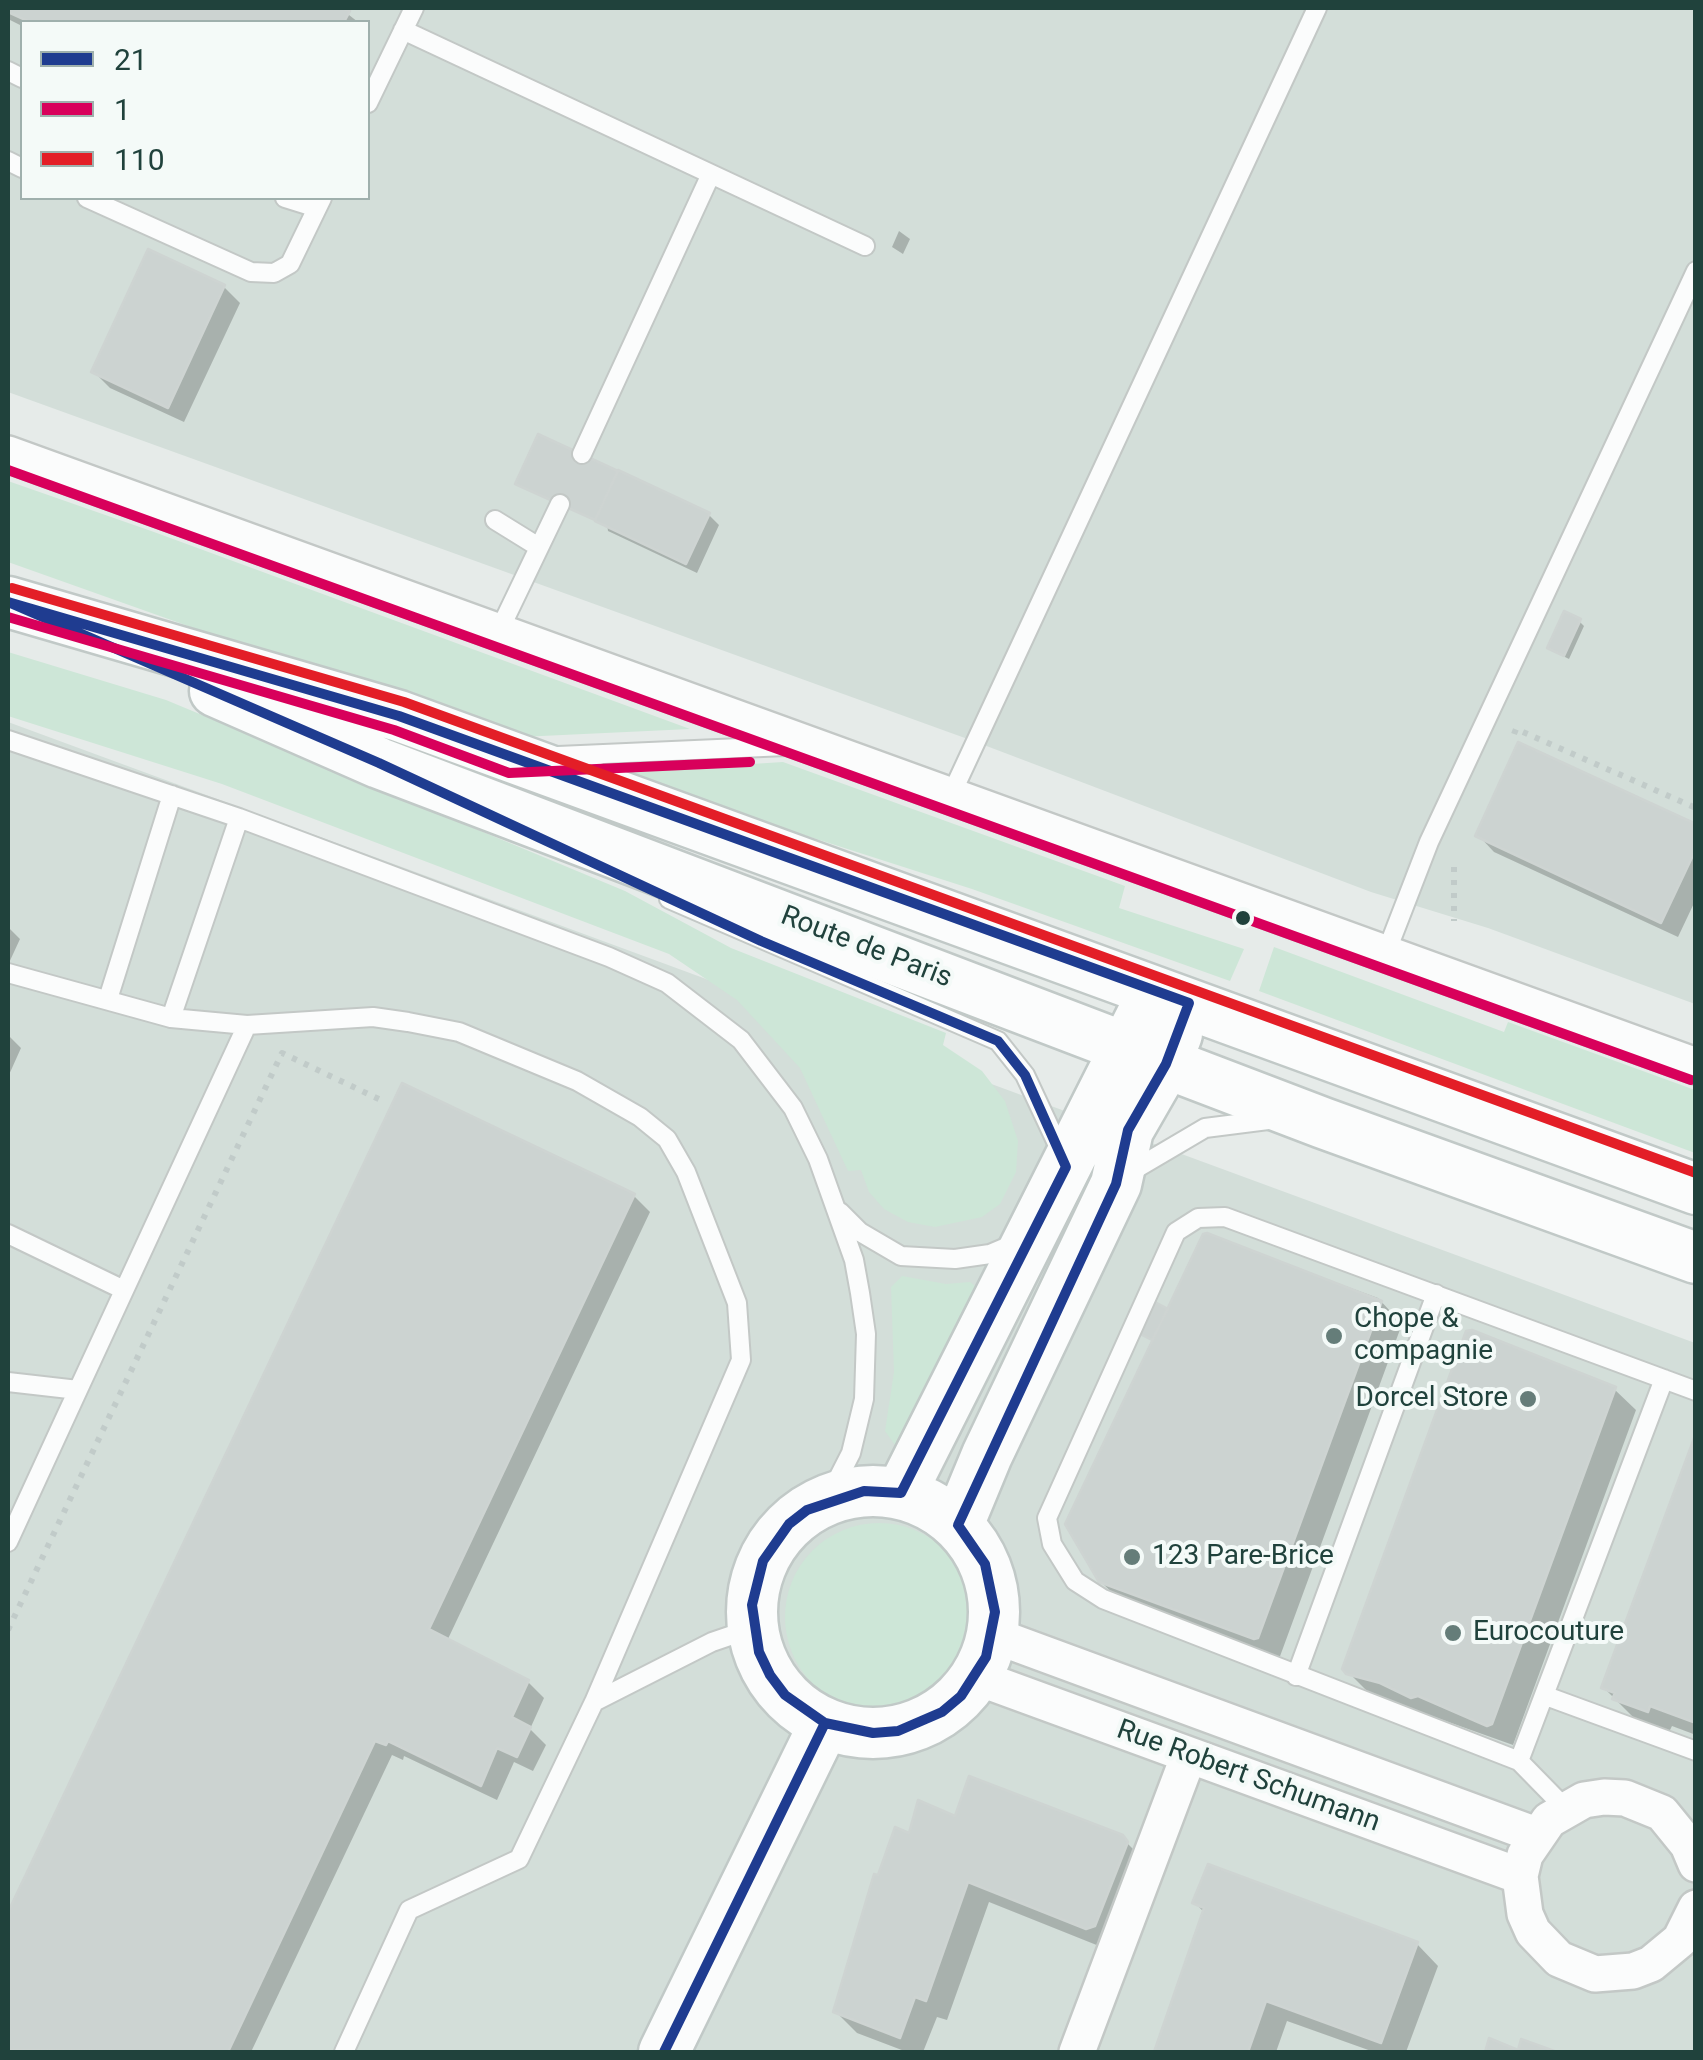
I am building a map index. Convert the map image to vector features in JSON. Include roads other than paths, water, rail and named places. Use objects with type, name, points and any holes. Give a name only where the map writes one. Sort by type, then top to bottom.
[{"type":"main road","name":"Route de Paris","points":[[27,609],[399,716],[1696,1189]]},
{"type":"main road","name":"Route de Paris","points":[[27,609],[379,763],[1323,1123],[1696,1258]]},
{"type":"main road","points":[[958,1525],[986,1455],[1116,1184],[1147,1056],[1171,996]]},
{"type":"main road","points":[[900,1494],[1066,1167],[1147,1056]]},
{"type":"main road","points":[[864,1491],[900,1494],[941,1510],[958,1525],[974,1543],[989,1576],[995,1612],[984,1656],[942,1712],[898,1731],[861,1732],[825,1723],[785,1695],[770,1675],[753,1628],[754,1594],[763,1561],[789,1524],[827,1500],[864,1491]]},
{"type":"main road","points":[[664,2052],[825,1723]]},
{"type":"street","points":[[8,454],[1696,1066]]},
{"type":"street","name":"Rue Robert Schumann","points":[[984,1656],[1189,1755],[1520,1876]]},
{"type":"street","name":"Rue Robert Schumann","points":[[984,1656],[1536,1836]]},
{"type":"street","points":[[1076,2052],[1189,1755]]},
{"type":"street","points":[[1693,1850],[1662,1814],[1624,1798],[1584,1800],[1565,1808],[1536,1836],[1520,1876],[1525,1914],[1533,1932],[1559,1959],[1595,1974],[1633,1971],[1667,1953],[1688,1949],[1696,1908]]},
{"type":"lane","points":[[370,99],[414,8]]},
{"type":"lane","points":[[950,795],[1317,8]]},
{"type":"lane","points":[[403,30],[865,246]]},
{"type":"lane","points":[[582,454],[711,174]]},
{"type":"lane","points":[[91,200],[251,272],[274,273],[290,264],[320,203]]},
{"type":"lane","points":[[1386,953],[1429,842],[1696,271]]},
{"type":"lane","points":[[498,633],[560,504]]},
{"type":"lane","points":[[495,520],[538,546]]},
{"type":"lane","points":[[8,740],[239,818],[608,956],[667,983],[707,1009],[768,1070],[801,1125],[835,1206],[860,1293],[866,1366],[864,1399],[851,1453],[827,1500]]},
{"type":"lane","points":[[511,758],[812,744]]},
{"type":"lane","points":[[379,763],[761,942],[998,1041],[1025,1075],[1066,1167]]},
{"type":"lane","points":[[108,999],[172,795]]},
{"type":"lane","points":[[172,1018],[239,818]]},
{"type":"lane","points":[[8,972],[172,1018],[247,1025],[373,1017],[459,1032],[577,1081],[640,1117],[667,1139],[686,1172],[737,1304],[741,1360],[594,1702],[519,1859],[409,1910],[344,2052]]},
{"type":"lane","points":[[8,1542],[247,1025]]},
{"type":"lane","points":[[1116,1184],[1149,1158],[1205,1128],[1242,1120],[1323,1123]]},
{"type":"lane","points":[[835,1206],[881,1246],[900,1256],[928,1260],[990,1254],[1036,1227]]},
{"type":"lane","points":[[1565,1808],[1519,1762],[1089,1590],[1075,1581],[1052,1544],[1047,1518],[1176,1232],[1198,1218],[1225,1217],[1696,1391]]},
{"type":"lane","points":[[8,1234],[124,1290]]},
{"type":"lane","points":[[1296,1676],[1436,1294]]},
{"type":"lane","points":[[1519,1762],[1664,1379]]},
{"type":"lane","points":[[8,1382],[78,1390]]},
{"type":"lane","points":[[594,1702],[712,1642],[753,1628]]},
{"type":"lane","points":[[1546,1696],[1696,1751]]},
{"type":"place","name":"Chope & compagnie","points":[[1334,1336]]},
{"type":"place","name":"Dorcel Store","points":[[1528,1399]]},
{"type":"place","name":"123 Pare-Brice","points":[[1132,1557]]},
{"type":"place","name":"Eurocouture","points":[[1453,1633]]}]
